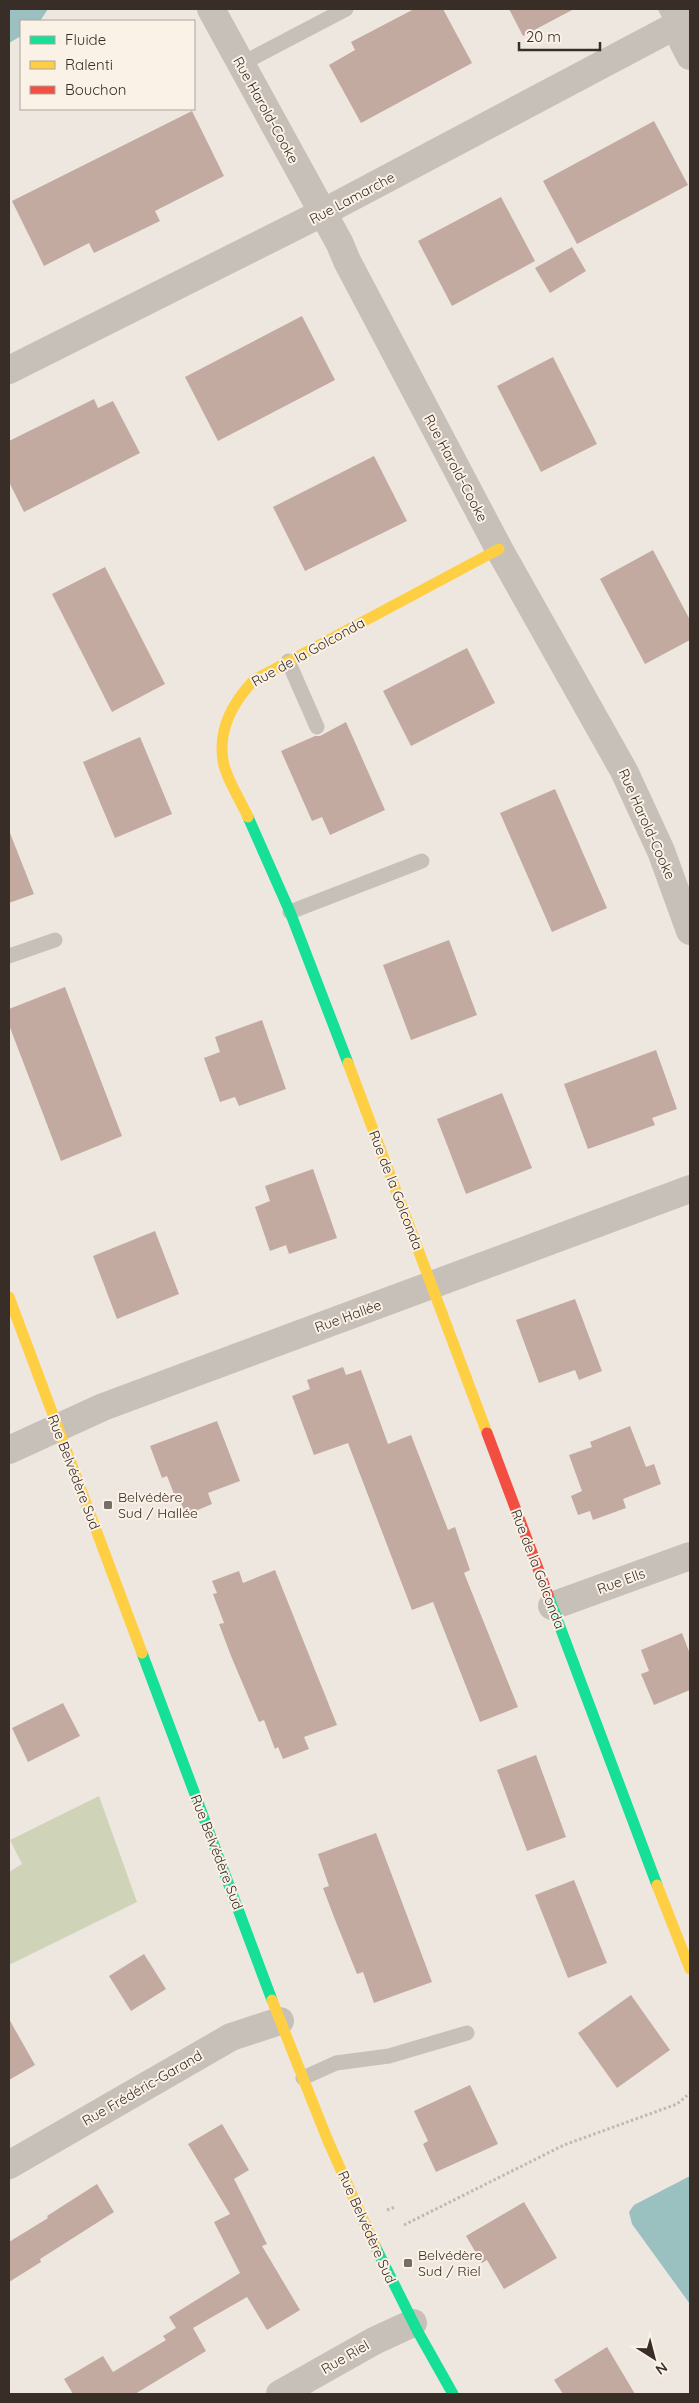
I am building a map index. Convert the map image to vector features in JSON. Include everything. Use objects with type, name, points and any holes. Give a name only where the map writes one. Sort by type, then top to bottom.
[{"type":"street","name":"Rue Harold-Cooke","points":[[211,9],[499,549],[624,771],[661,851],[690,931]]},
{"type":"street","points":[[677,17],[690,56]]},
{"type":"street","name":"Rue Lamarche","points":[[9,370],[322,214],[677,17]]},
{"type":"street","name":"Rue de la Golconda","points":[[499,549],[254,680],[240,693],[230,708],[224,725],[223,762],[290,912],[681,1950],[690,1968]]},
{"type":"street","name":"Rue Hallée","points":[[9,1450],[57,1426],[116,1402],[690,1189]]},
{"type":"street","name":"Rue Belvédère Sud","points":[[9,1297],[280,2021],[362,2220],[413,2324],[453,2394]]},
{"type":"street","name":"Rue Ells","points":[[552,1606],[690,1556]]},
{"type":"street","name":"Rue Frédéric-Garand","points":[[9,2165],[231,2037],[280,2021]]},
{"type":"street","name":"Rue Riel","points":[[280,2394],[374,2341],[413,2324]]},
{"type":"lane","points":[[241,64],[346,9]]},
{"type":"lane","points":[[288,662],[317,727]]},
{"type":"lane","points":[[290,912],[422,861]]},
{"type":"lane","points":[[9,956],[55,940]]},
{"type":"lane","points":[[304,2078],[336,2063],[389,2056],[467,2033]]},
{"type":"path","points":[[404,2225],[564,2145],[677,2104],[690,2094]]},
{"type":"green space","points":[[99,1796],[137,1902],[9,1965],[9,1872],[22,1864],[10,1840]]},
{"type":"water","points":[[9,9],[48,9],[41,20],[20,20],[20,37],[9,43]]},
{"type":"water","points":[[690,2176],[690,2304],[632,2224],[629,2212],[634,2205]]},
{"type":"building","points":[[414,9],[443,9],[472,63],[361,123],[329,65],[355,50],[351,42]]},
{"type":"building","points":[[509,9],[574,9],[523,36]]},
{"type":"building","points":[[192,111],[224,176],[155,211],[160,221],[94,253],[89,243],[44,266],[12,201]]},
{"type":"building","points":[[654,121],[688,185],[577,244],[543,181]]},
{"type":"building","points":[[501,197],[535,261],[452,306],[418,241]]},
{"type":"building","points":[[572,247],[586,271],[550,293],[535,268]]},
{"type":"building","points":[[302,316],[335,380],[218,441],[185,377]]},
{"type":"building","points":[[553,357],[597,444],[541,472],[497,386]]},
{"type":"building","points":[[94,399],[98,408],[113,401],[140,453],[24,512],[9,482],[9,441]]},
{"type":"building","points":[[374,456],[407,521],[305,571],[273,507]]},
{"type":"building","points":[[653,550],[690,620],[690,640],[645,664],[600,579]]},
{"type":"building","points":[[105,567],[165,684],[112,712],[52,594]]},
{"type":"building","points":[[467,648],[495,703],[411,746],[383,691]]},
{"type":"building","points":[[346,722],[385,810],[330,835],[322,817],[312,821],[281,751],[315,736],[320,736]]},
{"type":"building","points":[[140,737],[172,814],[115,838],[83,762]]},
{"type":"building","points":[[555,789],[607,908],[552,932],[500,813]]},
{"type":"building","points":[[9,834],[34,894],[9,903]]},
{"type":"building","points":[[449,940],[477,1015],[411,1040],[383,965]]},
{"type":"building","points":[[65,987],[122,1136],[61,1161],[9,1025],[9,1009]]},
{"type":"building","points":[[262,1020],[286,1089],[239,1106],[235,1097],[220,1102],[204,1058],[220,1052],[215,1037]]},
{"type":"building","points":[[656,1050],[677,1109],[652,1118],[655,1125],[588,1149],[564,1084]]},
{"type":"building","points":[[502,1093],[532,1168],[466,1194],[437,1119]]},
{"type":"building","points":[[313,1169],[337,1238],[289,1254],[286,1245],[270,1251],[255,1207],[270,1201],[265,1186]]},
{"type":"building","points":[[155,1231],[179,1294],[117,1319],[93,1256]]},
{"type":"building","points":[[575,1299],[602,1371],[579,1380],[575,1370],[539,1383],[516,1320]]},
{"type":"building","points":[[343,1367],[346,1375],[361,1370],[388,1444],[411,1435],[448,1530],[455,1527],[470,1570],[464,1573],[518,1707],[480,1722],[433,1602],[412,1610],[348,1443],[314,1455],[292,1396],[310,1389],[307,1380]]},
{"type":"building","points":[[217,1421],[240,1481],[208,1493],[212,1504],[186,1515],[181,1503],[178,1504],[167,1476],[162,1478],[150,1446]]},
{"type":"building","points":[[630,1426],[646,1467],[654,1464],[661,1484],[623,1499],[626,1508],[593,1520],[590,1511],[578,1515],[571,1496],[582,1491],[569,1455],[592,1447],[590,1442]]},
{"type":"building","points":[[275,1570],[337,1725],[304,1737],[309,1749],[283,1759],[278,1747],[275,1749],[264,1720],[259,1722],[231,1656],[219,1624],[224,1623],[213,1594],[217,1593],[212,1581],[239,1571],[243,1583]]},
{"type":"building","points":[[682,1633],[690,1654],[690,1690],[654,1705],[641,1674],[649,1671],[641,1650]]},
{"type":"building","points":[[63,1703],[80,1736],[28,1762],[12,1728]]},
{"type":"building","points":[[536,1755],[566,1837],[527,1851],[497,1770]]},
{"type":"building","points":[[376,1833],[432,1982],[374,2003],[363,1972],[357,1974],[323,1888],[329,1886],[318,1854]]},
{"type":"building","points":[[574,1880],[607,1963],[568,1978],[535,1895]]},
{"type":"building","points":[[144,1954],[166,1989],[131,2011],[109,1976]]},
{"type":"building","points":[[631,1995],[670,2050],[617,2088],[578,2033]]},
{"type":"building","points":[[9,2019],[35,2065],[9,2080]]},
{"type":"building","points":[[470,2085],[498,2144],[436,2172],[423,2144],[428,2141],[414,2111]]},
{"type":"building","points":[[222,2124],[249,2170],[234,2179],[267,2244],[262,2246],[300,2310],[267,2330],[247,2297],[193,2328],[206,2351],[135,2394],[73,2394],[64,2379],[103,2356],[113,2372],[166,2340],[163,2336],[176,2328],[169,2317],[240,2273],[214,2222],[230,2214],[188,2144]]},
{"type":"building","points":[[97,2184],[114,2212],[40,2259],[41,2262],[9,2282],[9,2242]]},
{"type":"building","points":[[524,2202],[557,2258],[504,2289],[487,2260],[482,2263],[466,2236]]},
{"type":"building","points":[[607,2347],[635,2394],[563,2394],[554,2380]]},
{"type":"traffic: fast","points":[[248,817],[290,912],[348,1063]]},
{"type":"traffic: fast","points":[[548,1595],[657,1885]]},
{"type":"traffic: fast","points":[[142,1653],[272,2000]]},
{"type":"traffic: fast","points":[[375,2246],[418,2332],[453,2394]]},
{"type":"traffic: slow","points":[[248,817],[224,767],[222,749],[225,727],[234,707],[246,688],[254,680],[499,549]]},
{"type":"traffic: slow","points":[[348,1063],[487,1433]]},
{"type":"traffic: slow","points":[[9,1297],[142,1653]]},
{"type":"traffic: slow","points":[[657,1885],[690,1969]]},
{"type":"traffic: slow","points":[[272,2000],[328,2141],[375,2246]]},
{"type":"traffic: jam","points":[[487,1433],[548,1595]]},
{"type":"place","name":"Belvédère Sud / Hallée","points":[[108,1505]]},
{"type":"place","name":"Belvédère Sud / Riel","points":[[408,2263]]}]
